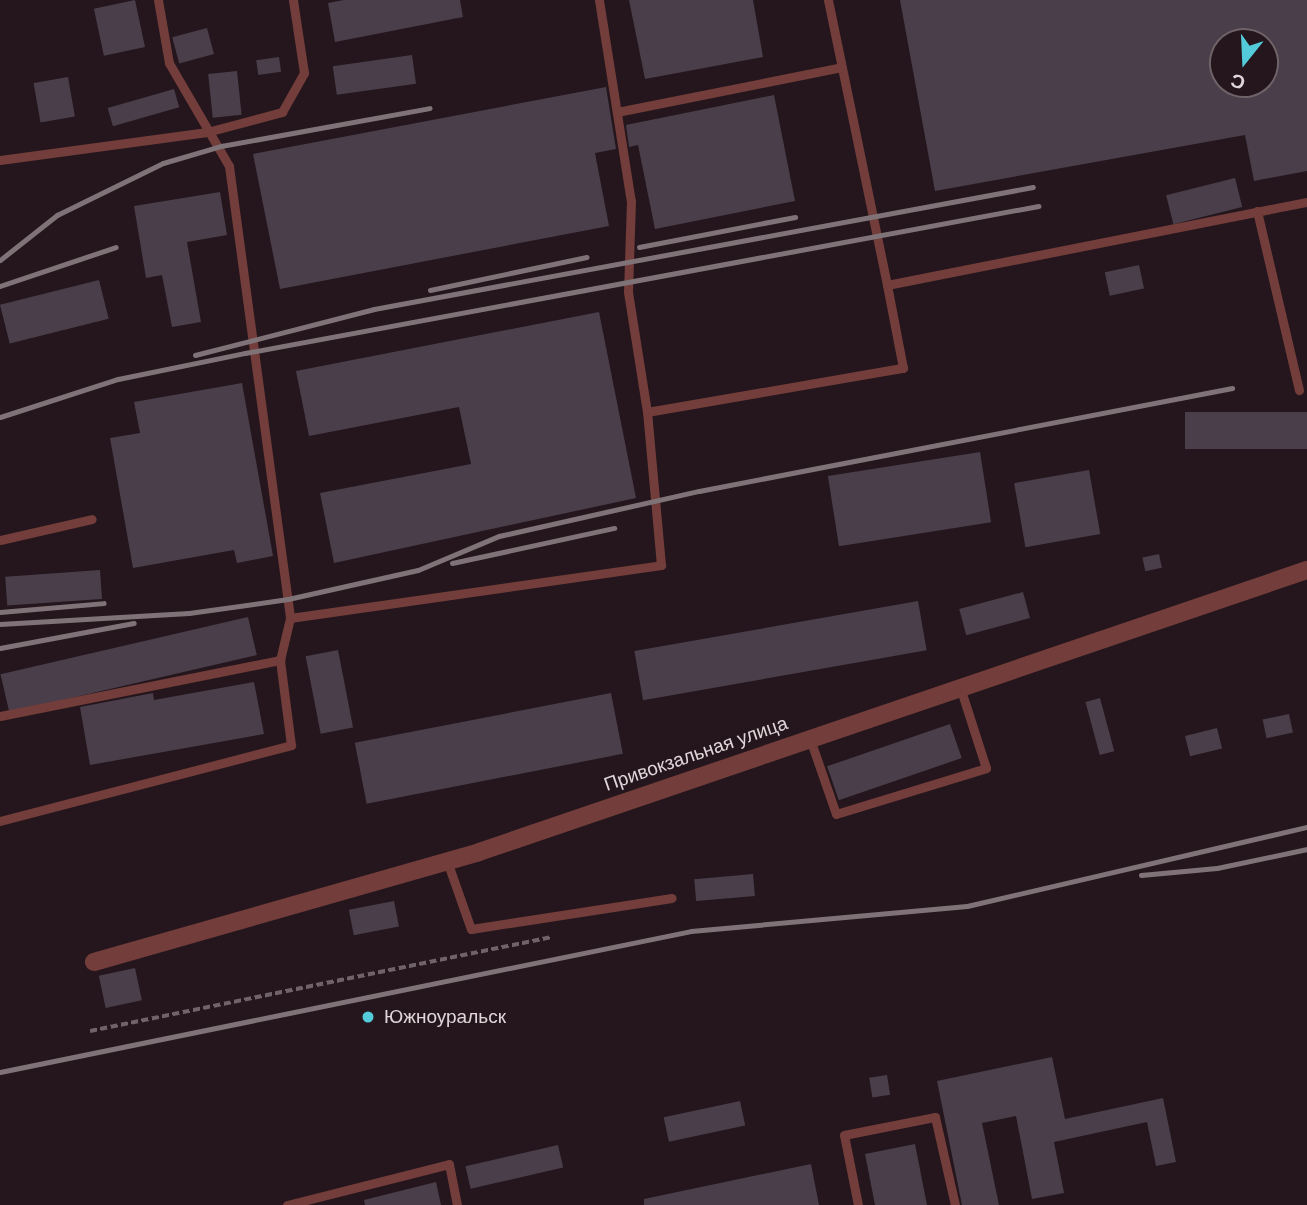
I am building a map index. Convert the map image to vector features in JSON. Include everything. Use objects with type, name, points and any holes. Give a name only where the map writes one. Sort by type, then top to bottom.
[{"type":"street","name":"Привокзальная улица","points":[[94,961],[447,861],[1307,570]]},
{"type":"lane","points":[[0,821],[291,745],[280,660],[290,618],[229,166],[221,146],[207,132],[169,63],[158,0]]},
{"type":"lane","points":[[0,160],[207,132],[282,112],[304,73],[293,0]]},
{"type":"lane","points":[[290,618],[661,565],[647,412],[628,292],[631,201],[599,0]]},
{"type":"lane","points":[[647,412],[903,368],[828,0]]},
{"type":"lane","points":[[617,112],[842,67]]},
{"type":"lane","points":[[887,285],[1307,202]]},
{"type":"lane","points":[[1257,211],[1299,390]]},
{"type":"lane","points":[[0,540],[92,519]]},
{"type":"lane","points":[[0,716],[280,660]]},
{"type":"lane","points":[[809,737],[836,814],[986,768],[960,687]]},
{"type":"lane","points":[[447,861],[471,929],[672,898]]},
{"type":"lane","points":[[858,1205],[844,1135],[935,1117],[955,1205]]},
{"type":"lane","points":[[287,1205],[449,1164],[457,1205]]},
{"type":"path","points":[[90,1031],[551,937]]},
{"type":"building","points":[[135,0],[145,47],[104,56],[94,9]]},
{"type":"building","points":[[344,0],[460,0],[463,17],[335,42],[328,3]]},
{"type":"building","points":[[629,0],[753,0],[763,57],[645,79]]},
{"type":"building","points":[[900,0],[1307,0],[1307,171],[1254,181],[1245,135],[935,191]]},
{"type":"building","points":[[207,28],[214,54],[179,63],[172,37]]},
{"type":"building","points":[[412,55],[416,84],[337,95],[333,66]]},
{"type":"building","points":[[279,57],[281,72],[258,75],[256,60]]},
{"type":"building","points":[[237,71],[242,115],[213,118],[208,74]]},
{"type":"building","points":[[68,77],[75,116],[40,122],[34,83]]},
{"type":"building","points":[[606,87],[616,149],[595,153],[609,226],[280,289],[253,154]]},
{"type":"building","points":[[174,89],[179,107],[113,126],[108,108]]},
{"type":"building","points":[[774,95],[795,201],[655,229],[638,145],[629,147],[626,125]]},
{"type":"building","points":[[1235,178],[1242,207],[1173,224],[1166,195]]},
{"type":"building","points":[[220,192],[227,235],[187,242],[201,322],[172,327],[162,275],[146,278],[134,206]]},
{"type":"building","points":[[1139,265],[1144,288],[1110,296],[1105,272]]},
{"type":"building","points":[[99,280],[109,319],[10,343],[0,305]]},
{"type":"building","points":[[599,312],[636,498],[334,563],[320,493],[471,464],[459,407],[309,436],[296,371]]},
{"type":"building","points":[[242,383],[273,556],[237,563],[234,550],[133,568],[110,438],[140,433],[134,402]]},
{"type":"building","points":[[1185,412],[1307,412],[1307,449],[1185,449]]},
{"type":"building","points":[[980,452],[991,522],[839,546],[828,476]]},
{"type":"building","points":[[1089,470],[1100,534],[1025,547],[1014,483]]},
{"type":"building","points":[[1159,554],[1162,568],[1145,571],[1142,558]]},
{"type":"building","points":[[100,570],[102,599],[7,606],[5,577]]},
{"type":"building","points":[[1023,592],[1030,618],[966,635],[959,609]]},
{"type":"building","points":[[918,601],[927,650],[643,700],[634,651]]},
{"type":"building","points":[[248,617],[257,655],[9,712],[1,674]]},
{"type":"building","points":[[338,650],[353,728],[321,734],[306,656]]},
{"type":"building","points":[[254,682],[264,734],[90,765],[80,707],[153,693],[154,700]]},
{"type":"building","points":[[611,693],[623,754],[367,804],[355,743]]},
{"type":"building","points":[[1100,698],[1114,751],[1100,755],[1086,702]]},
{"type":"building","points":[[1289,714],[1293,733],[1267,738],[1263,720]]},
{"type":"building","points":[[950,724],[962,758],[839,800],[827,766]]},
{"type":"building","points":[[1217,728],[1222,748],[1190,756],[1185,736]]},
{"type":"building","points":[[753,874],[755,896],[696,901],[694,879]]},
{"type":"building","points":[[394,901],[399,927],[354,935],[349,910]]},
{"type":"building","points":[[135,968],[142,1000],[106,1008],[99,976]]},
{"type":"building","points":[[1052,1057],[1065,1119],[1163,1098],[1176,1162],[1156,1166],[1147,1122],[1054,1142],[1064,1193],[1032,1199],[1016,1116],[982,1123],[999,1205],[962,1205],[937,1081]]},
{"type":"building","points":[[887,1075],[890,1095],[872,1098],[869,1078]]},
{"type":"building","points":[[740,1101],[745,1125],[669,1142],[664,1117]]},
{"type":"building","points":[[915,1144],[927,1205],[875,1205],[865,1154]]},
{"type":"building","points":[[558,1145],[563,1167],[471,1189],[465,1166]]},
{"type":"building","points":[[811,1164],[819,1205],[644,1205],[644,1199]]},
{"type":"building","points":[[436,1182],[441,1205],[365,1205],[364,1200]]},
{"type":"railway","points":[[0,260],[57,215],[163,163],[221,146],[430,108]]},
{"type":"railway","points":[[195,355],[374,309],[1033,187]]},
{"type":"railway","points":[[0,417],[118,379],[245,353],[1038,206]]},
{"type":"railway","points":[[639,247],[795,217]]},
{"type":"railway","points":[[0,286],[116,247]]},
{"type":"railway","points":[[430,290],[587,257]]},
{"type":"railway","points":[[0,624],[189,613],[288,599],[418,570],[499,536],[699,491],[1232,388]]},
{"type":"railway","points":[[452,563],[614,528]]},
{"type":"railway","points":[[0,612],[104,603]]},
{"type":"railway","points":[[0,648],[134,623]]},
{"type":"railway","points":[[0,1072],[691,931],[967,906],[1307,827]]},
{"type":"railway","points":[[1141,875],[1217,868],[1307,849]]},
{"type":"place","name":"Южноуральск","points":[[368,1017]]}]
